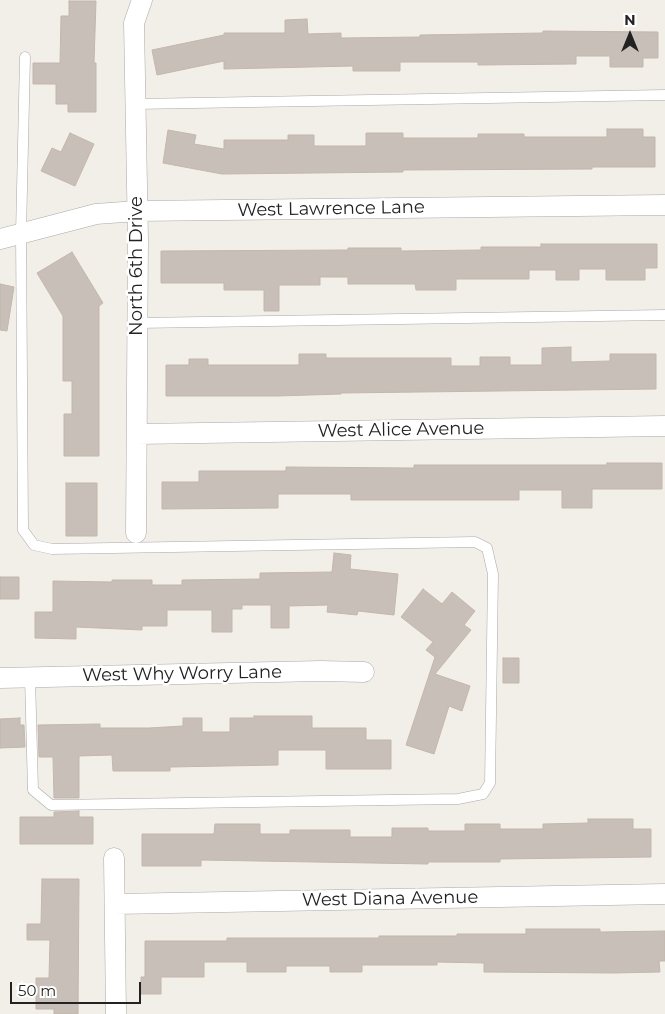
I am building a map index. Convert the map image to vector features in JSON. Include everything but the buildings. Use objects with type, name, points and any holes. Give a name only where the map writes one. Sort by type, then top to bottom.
[{"type":"street","name":"North 6th Drive","points":[[136,533],[137,211],[134,23],[142,0]]},
{"type":"street","name":"West Lawrence Lane","points":[[0,239],[96,214],[137,211],[665,205]]},
{"type":"street","name":"West Alice Avenue","points":[[137,434],[665,426]]},
{"type":"street","name":"West Why Worry Lane","points":[[0,678],[311,671],[364,672]]},
{"type":"street","points":[[114,858],[116,1014]]},
{"type":"street","name":"West Diana Avenue","points":[[115,904],[665,894]]},
{"type":"lane","points":[[25,58],[22,233],[23,530],[34,545],[52,549],[475,542],[487,548],[493,574],[490,782],[483,794],[458,798],[51,806],[33,790],[30,677]]},
{"type":"lane","points":[[135,104],[665,95]]},
{"type":"lane","points":[[137,323],[665,315]]}]
